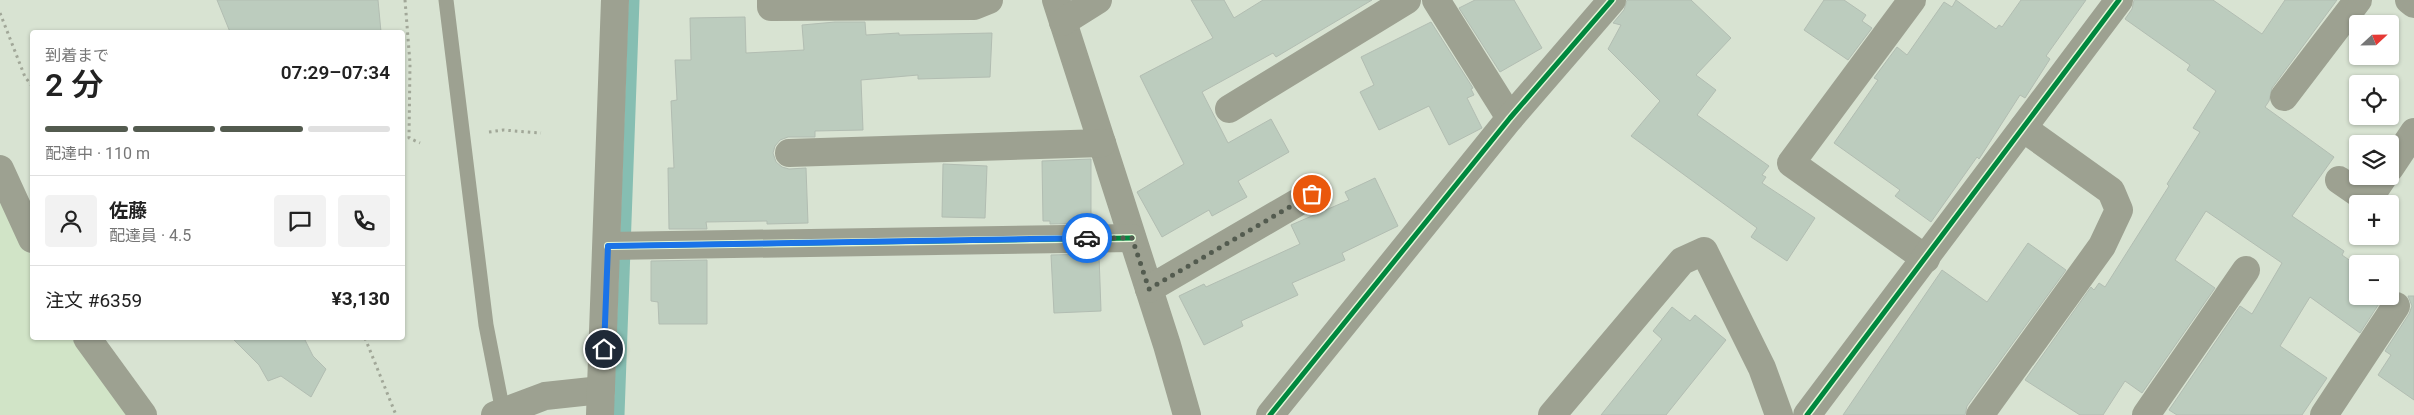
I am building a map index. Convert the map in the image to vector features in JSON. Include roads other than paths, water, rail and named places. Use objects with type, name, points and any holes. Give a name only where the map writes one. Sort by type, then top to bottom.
[{"type":"street","points":[[499,413],[546,396],[601,402],[619,246],[615,0]]},
{"type":"street","points":[[771,0],[771,7],[974,6],[989,0]]},
{"type":"street","points":[[1098,0],[1060,11],[1149,289],[1187,415]]},
{"type":"street","points":[[1229,109],[1407,0]]},
{"type":"street","points":[[1436,0],[1510,118]]},
{"type":"street","points":[[1270,415],[1510,118],[1612,0]]},
{"type":"street","points":[[1912,0],[1792,163],[1926,259]]},
{"type":"street","points":[[1808,415],[2119,0]]},
{"type":"street","points":[[2284,97],[2358,0]]},
{"type":"street","points":[[2409,0],[2414,4]]},
{"type":"street","points":[[1980,415],[2102,246],[2119,210],[2111,191],[2023,128]]},
{"type":"street","points":[[2399,154],[2414,132]]},
{"type":"street","points":[[790,153],[1102,143]]},
{"type":"street","points":[[0,169],[30,235]]},
{"type":"street","points":[[2340,180],[2368,200],[2378,185]]},
{"type":"street","points":[[1149,289],[1312,194]]},
{"type":"street","points":[[619,246],[1132,238]]},
{"type":"street","points":[[1552,415],[1682,261],[1704,251],[1762,368],[1779,415]]},
{"type":"street","points":[[2146,415],[2246,270]]},
{"type":"street","points":[[2324,415],[2396,306]]},
{"type":"street","points":[[88,340],[142,415]]},
{"type":"lane","points":[[446,0],[486,325],[499,413]]},
{"type":"waterway","points":[[619,415],[634,0]]}]
